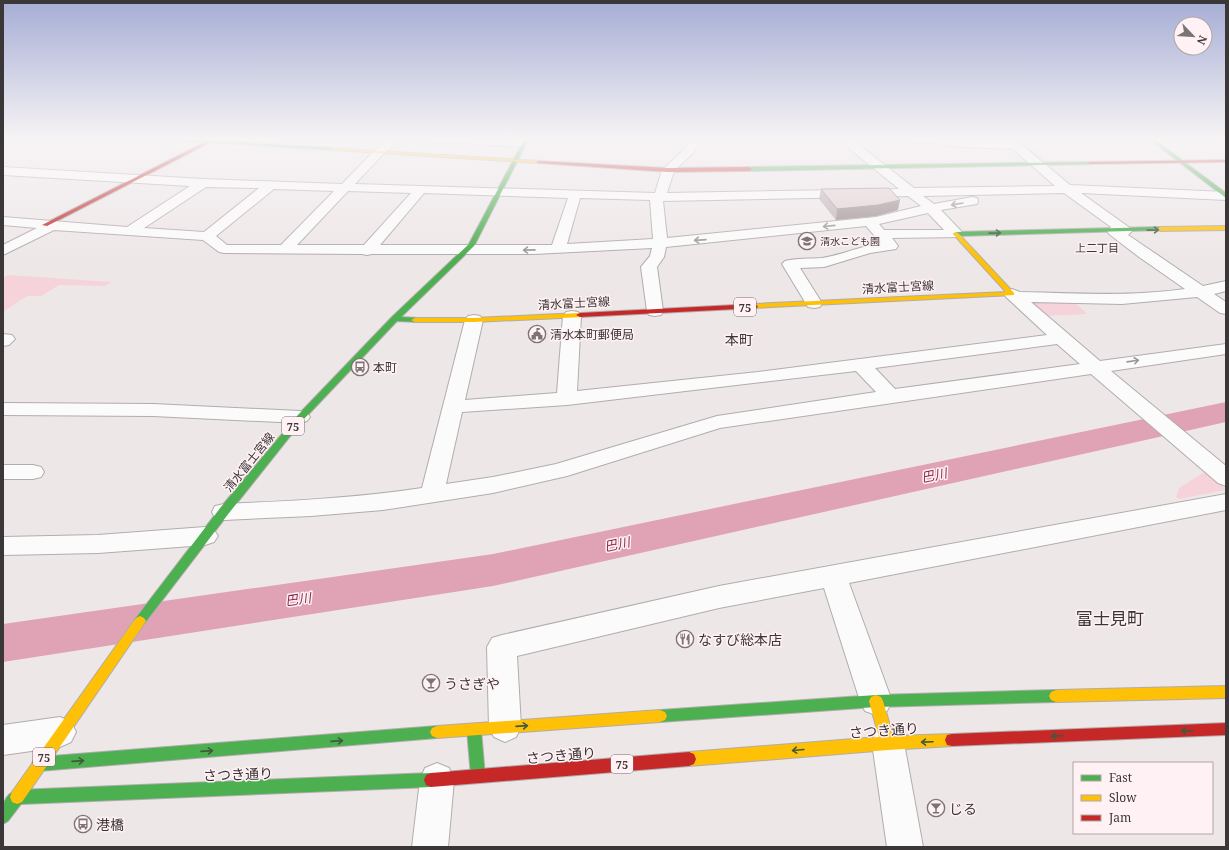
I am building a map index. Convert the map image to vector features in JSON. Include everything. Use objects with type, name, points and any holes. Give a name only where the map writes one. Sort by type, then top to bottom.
[{"type":"main road","points":[[49,225],[139,178]]},
{"type":"main road","points":[[396,319],[472,245],[506,178]]},
{"type":"main road","points":[[1203,178],[1225,194]]},
{"type":"main road","points":[[956,234],[1226,228]]},
{"type":"main road","points":[[956,234],[1014,296]]},
{"type":"main road","name":"清水富士宮線","points":[[3,816],[65,724],[202,539],[300,417],[396,319],[426,321],[474,320],[814,303],[1014,296]]},
{"type":"main road","name":"さつき通り","points":[[39,764],[474,730],[876,701],[1226,692]]},
{"type":"main road","points":[[876,701],[888,743]]},
{"type":"main road","name":"さつき通り","points":[[17,797],[437,780],[888,743],[1226,729]]},
{"type":"main road","points":[[474,730],[478,776]]},
{"type":"street","points":[[100,178],[203,183],[658,197],[1037,190],[1225,194]]},
{"type":"street","points":[[284,250],[353,178]]},
{"type":"street","points":[[655,311],[649,267],[657,257],[660,243],[658,197],[665,178]]},
{"type":"street","points":[[893,178],[931,208],[956,234]]},
{"type":"street","points":[[1052,178],[1119,231],[1144,254],[1226,309]]},
{"type":"street","points":[[129,232],[203,183]]},
{"type":"street","points":[[207,236],[271,185]]},
{"type":"street","points":[[367,251],[420,190]]},
{"type":"street","points":[[3,221],[129,232],[207,236],[224,249],[367,251],[534,250],[724,238],[870,222],[931,208],[1037,190]]},
{"type":"street","points":[[558,248],[575,195]]},
{"type":"street","points":[[814,303],[790,264],[824,262],[855,252],[891,246],[870,222]]},
{"type":"street","points":[[3,251],[49,225]]},
{"type":"street","points":[[882,234],[956,234]]},
{"type":"street","points":[[1014,296],[1136,298],[1201,293],[1226,286]]},
{"type":"street","points":[[1014,296],[1061,338],[1220,473]]},
{"type":"street","points":[[567,399],[572,316]]},
{"type":"street","points":[[432,494],[474,320]]},
{"type":"street","points":[[453,407],[567,399],[861,365],[1061,338]]},
{"type":"street","points":[[224,512],[375,503],[492,485],[558,471],[717,422],[1226,349]]},
{"type":"street","points":[[861,365],[890,396]]},
{"type":"street","points":[[3,409],[153,410],[300,417]]},
{"type":"street","points":[[3,472],[33,472]]},
{"type":"street","points":[[505,728],[502,647],[719,597],[1226,502]]},
{"type":"street","points":[[3,546],[98,544],[202,539]]},
{"type":"street","points":[[833,576],[876,701]]},
{"type":"street","points":[[3,740],[65,724]]},
{"type":"street","points":[[888,743],[905,847]]},
{"type":"street","points":[[430,847],[437,780]]},
{"type":"shaded area","points":[[8,275],[111,282],[105,286],[59,285],[41,296],[28,296],[3,312],[3,278]]},
{"type":"shaded area","points":[[1072,300],[1087,314],[1045,316],[1027,301]]},
{"type":"shaded area","points":[[1206,471],[1226,490],[1179,499],[1176,497],[1179,488]]},
{"type":"building","points":[[889,188],[900,200],[878,205],[837,209],[821,189]]},
{"type":"waterway","name":"巴川","points":[[3,643],[493,570],[1226,412]]},
{"type":"traffic: fast","points":[[395,319],[472,245],[507,178]]},
{"type":"traffic: fast","points":[[1202,178],[1226,196]]},
{"type":"traffic: fast","points":[[956,234],[1160,229]]},
{"type":"traffic: fast","points":[[140,621],[225,510],[300,418],[395,319],[415,320]]},
{"type":"traffic: fast","points":[[660,716],[876,701],[1056,696]]},
{"type":"traffic: fast","points":[[474,730],[478,776]]},
{"type":"traffic: fast","points":[[39,764],[437,732]]},
{"type":"traffic: fast","points":[[17,797],[431,780]]},
{"type":"traffic: fast","points":[[3,816],[17,797]]},
{"type":"traffic: slow","points":[[1160,229],[1226,228]]},
{"type":"traffic: slow","points":[[754,306],[1012,294],[956,234]]},
{"type":"traffic: slow","points":[[415,320],[474,320],[580,315]]},
{"type":"traffic: slow","points":[[17,797],[140,621]]},
{"type":"traffic: slow","points":[[1056,696],[1226,692]]},
{"type":"traffic: slow","points":[[876,701],[888,743]]},
{"type":"traffic: slow","points":[[437,732],[660,716]]},
{"type":"traffic: slow","points":[[689,759],[888,743],[952,740]]},
{"type":"traffic: jam","points":[[45,225],[139,178]]},
{"type":"traffic: jam","points":[[580,315],[754,306]]},
{"type":"traffic: jam","points":[[952,740],[1226,729]]},
{"type":"traffic: jam","points":[[431,780],[689,759]]},
{"type":"place","name":"清水こども園","points":[[807,241]]},
{"type":"place","name":"清水本町郵便局","points":[[537,334]]},
{"type":"place","name":"本町","points":[[360,367]]},
{"type":"place","name":"なすび総本店","points":[[685,639]]},
{"type":"place","name":"うさぎや","points":[[431,683]]},
{"type":"place","name":"じる","points":[[936,808]]},
{"type":"place","name":"港橋","points":[[83,824]]},
{"type":"district","name":"上二丁目","points":[[1097,247]]},
{"type":"district","name":"本町","points":[[739,339]]},
{"type":"district","name":"富士見町","points":[[1110,618]]}]
